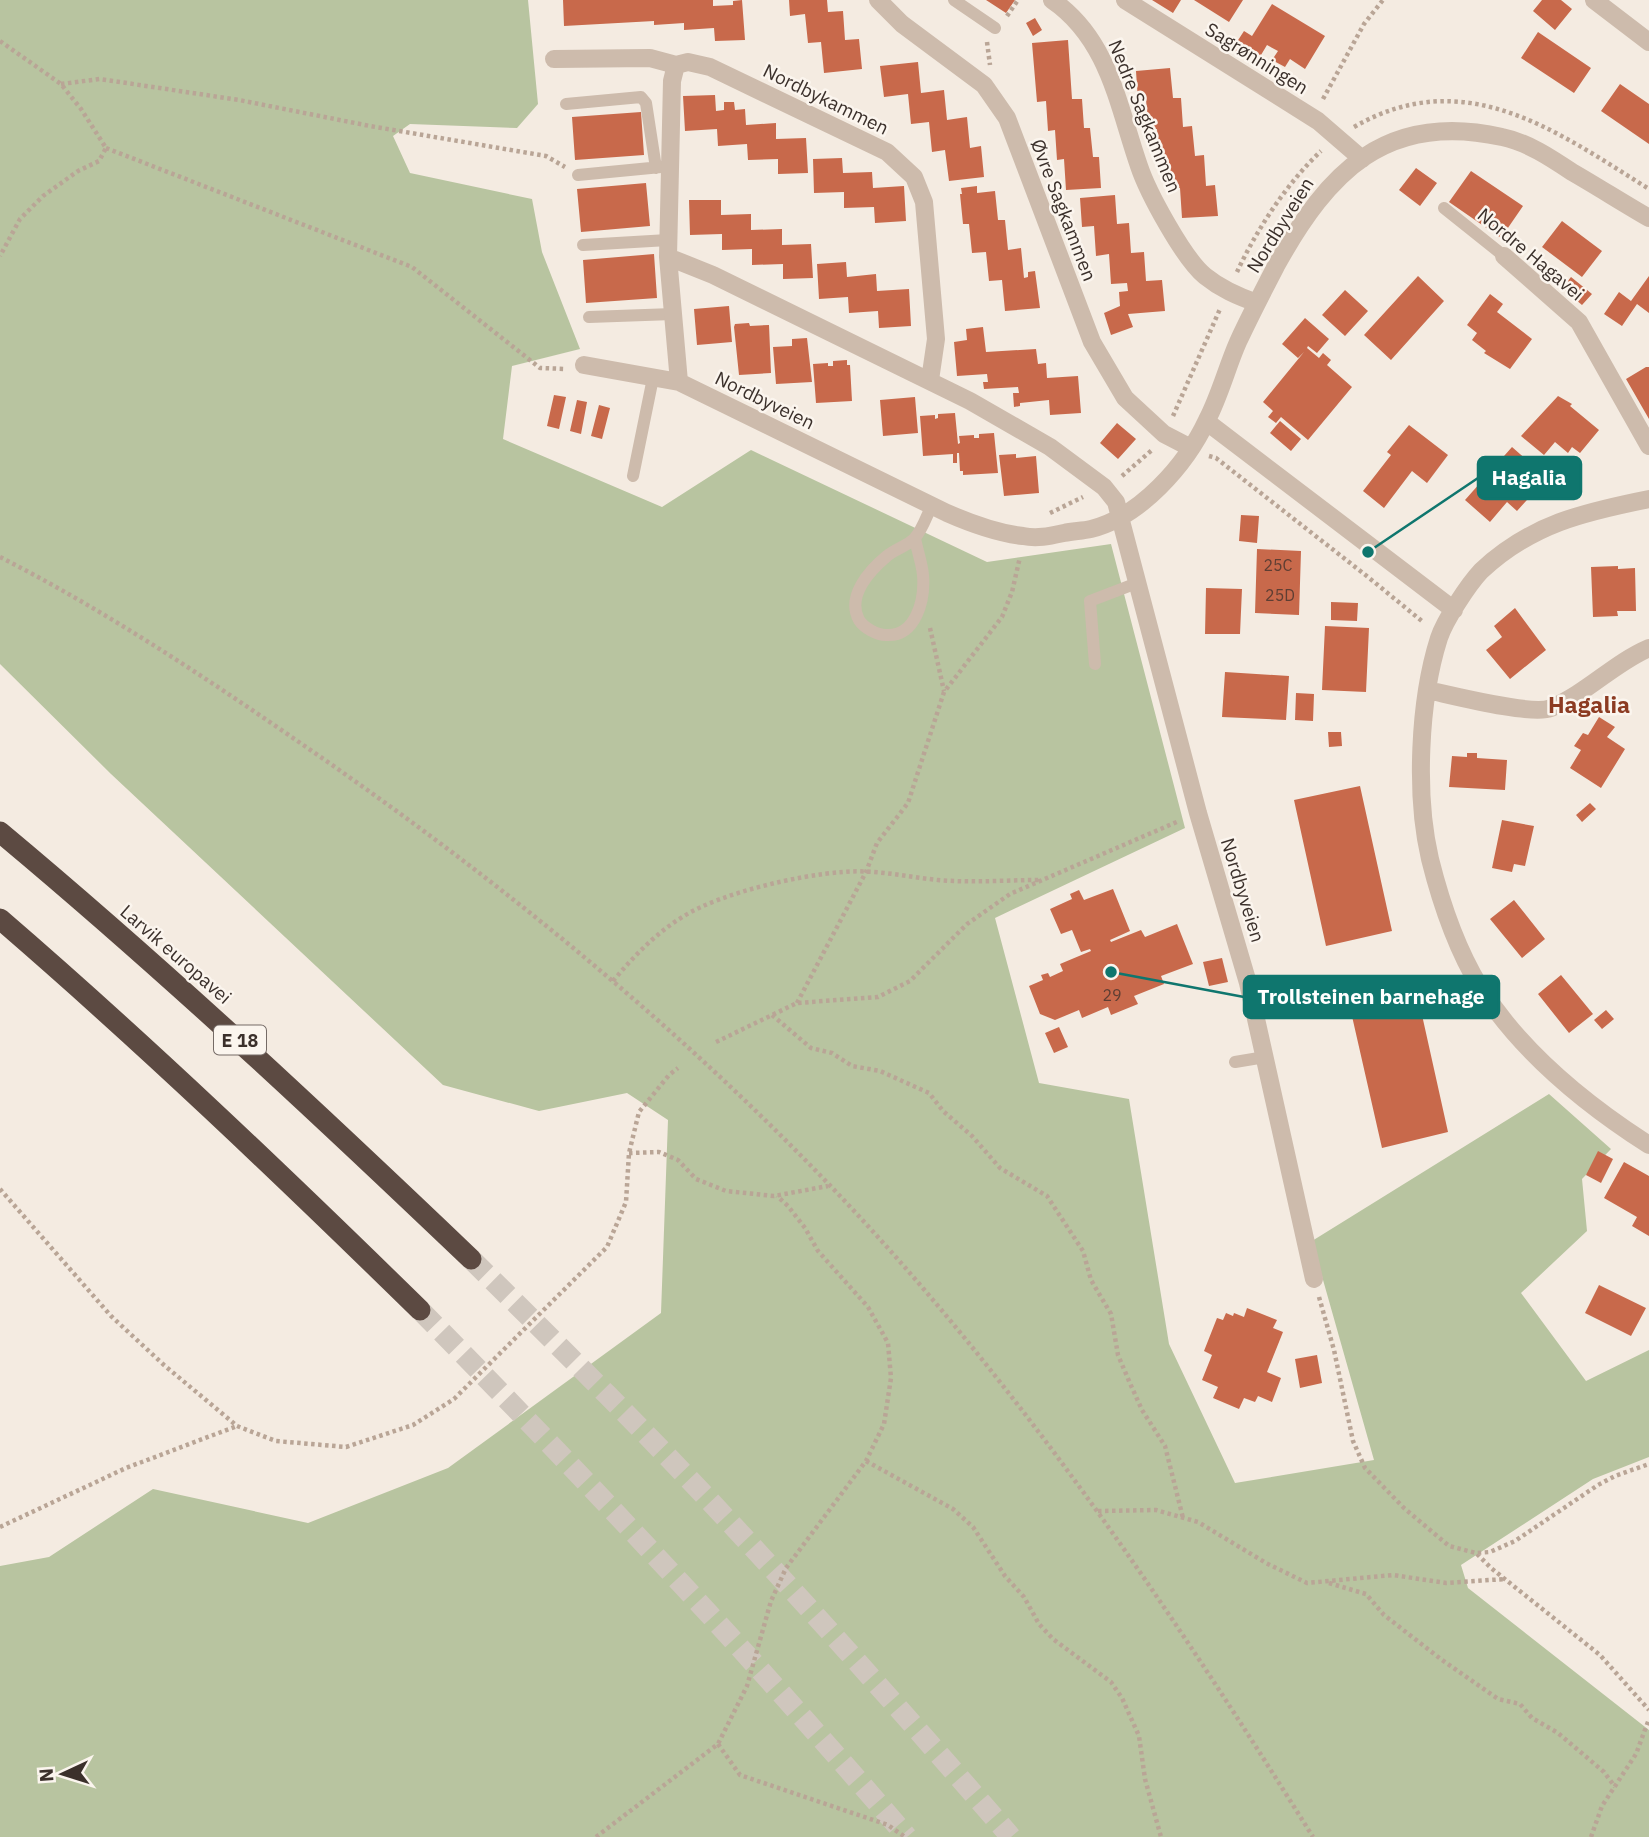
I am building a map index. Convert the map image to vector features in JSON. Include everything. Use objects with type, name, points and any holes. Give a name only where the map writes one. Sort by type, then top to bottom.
[{"type":"highway","name":"Larvik europavei","points":[[0,832],[171,978],[471,1258]]},
{"type":"highway","points":[[0,919],[194,1093],[420,1310]]},
{"type":"street","name":"Øvre Sagkammen","points":[[878,0],[902,24],[984,85],[1007,118],[1091,342],[1125,398],[1164,433],[1191,448]]},
{"type":"street","name":"Nedre Sagkammen","points":[[1052,0],[1091,37],[1106,64],[1122,106],[1140,168],[1166,221],[1202,274],[1227,292],[1257,303]]},
{"type":"street","name":"Sagrønningen","points":[[1125,0],[1318,121],[1362,159]]},
{"type":"street","points":[[1594,0],[1649,42]]},
{"type":"street","name":"Nordbykammen","points":[[554,59],[650,58],[676,65],[688,62],[710,67],[887,152],[914,177],[924,202],[936,339],[930,380]]},
{"type":"street","points":[[676,65],[662,167],[678,382]]},
{"type":"street","name":"Nordbyveien","points":[[583,365],[678,382],[984,529],[1025,537],[1045,537],[1092,529],[1119,516],[1139,505],[1171,475],[1207,422],[1257,303],[1309,212],[1334,181],[1385,145],[1416,133],[1445,130],[1503,137],[1541,152],[1649,218]]},
{"type":"street","points":[[668,248],[713,275],[930,380],[1050,447],[1104,487],[1116,502],[1119,516]]},
{"type":"street","name":"Nordre Hagavei","points":[[1504,256],[1579,322],[1649,446]]},
{"type":"street","points":[[1207,422],[1454,610]]},
{"type":"street","points":[[1649,499],[1561,520],[1517,543],[1480,573],[1439,636],[1427,690],[1422,744],[1422,793],[1429,856],[1447,920],[1480,986],[1524,1044],[1611,1121],[1649,1145]]},
{"type":"street","name":"Nordbyveien","points":[[1119,516],[1198,813],[1248,983],[1314,1279]]},
{"type":"street","points":[[1427,690],[1517,707],[1548,709],[1580,692],[1638,652],[1649,648]]},
{"type":"lane","points":[[954,0],[995,28]]},
{"type":"lane","points":[[566,104],[641,97],[646,103],[662,167],[578,175]]},
{"type":"lane","name":"Nordre Hagavei","points":[[1444,208],[1504,256]]},
{"type":"lane","points":[[583,245],[668,248]]},
{"type":"lane","points":[[589,317],[673,314]]},
{"type":"lane","points":[[633,476],[653,378]]},
{"type":"lane","points":[[915,538],[923,575],[923,596],[916,616],[907,630],[896,635],[882,635],[868,629],[859,620],[857,593],[872,571],[888,555],[915,538],[932,505]]},
{"type":"lane","points":[[1095,664],[1090,601],[1137,583]]},
{"type":"lane","points":[[1235,1062],[1265,1057]]},
{"type":"path","points":[[1008,16],[1018,0]]},
{"type":"path","points":[[1320,152],[1318,121],[1321,102],[1364,24],[1383,0]]},
{"type":"path","points":[[0,41],[61,84],[106,148],[412,267],[540,368],[553,370],[583,365]]},
{"type":"path","points":[[987,42],[989,55]]},
{"type":"path","points":[[61,84],[100,79],[239,100],[546,156],[578,175]]},
{"type":"path","points":[[797,1003],[866,872],[877,843],[908,803],[944,692],[1002,617],[1012,592],[1031,522],[1104,487],[1149,455],[1182,399],[1247,250],[1281,199],[1320,152],[1338,137],[1367,120],[1425,103],[1460,102],[1494,107],[1566,136],[1649,189]]},
{"type":"path","points":[[0,256],[20,219],[52,190],[78,171],[99,161],[106,148]]},
{"type":"path","points":[[1191,448],[1216,458],[1439,636]]},
{"type":"path","points":[[0,556],[168,654],[384,801],[614,981],[697,1054],[774,1129],[854,1211],[929,1297],[1064,1464],[1243,1724],[1313,1837]]},
{"type":"path","points":[[923,596],[944,692]]},
{"type":"path","points":[[716,1042],[797,1003],[878,997],[910,981],[967,924],[1010,894],[1198,813]]},
{"type":"path","points":[[614,981],[653,938],[685,915],[731,895],[789,881],[843,872],[866,872],[940,881],[1045,880]]},
{"type":"path","points":[[772,1015],[811,1048],[832,1054],[852,1066],[880,1071],[929,1093],[943,1111],[972,1136],[1000,1168],[1047,1196],[1083,1251],[1091,1280],[1111,1314],[1118,1355],[1142,1410],[1165,1446],[1184,1518]]},
{"type":"path","points":[[0,1189],[111,1316],[237,1426],[276,1441],[346,1447],[413,1425],[454,1399],[607,1247],[626,1202],[629,1153],[639,1112],[678,1068]]},
{"type":"path","points":[[629,1153],[659,1152],[678,1160],[696,1179],[726,1191],[776,1196],[828,1186]]},
{"type":"path","points":[[596,1837],[718,1744],[747,1686],[771,1601],[786,1567],[866,1461],[884,1424],[891,1378],[888,1343],[868,1307],[818,1251],[788,1206],[776,1196]]},
{"type":"path","points":[[1314,1279],[1334,1350],[1353,1441],[1365,1468],[1404,1508],[1449,1546],[1476,1553],[1490,1552],[1514,1541],[1598,1485],[1649,1464]]},
{"type":"path","points":[[0,1527],[127,1468],[237,1426]]},
{"type":"path","points":[[866,1461],[953,1509],[974,1527],[988,1553],[1024,1597],[1039,1624],[1053,1639],[1111,1682],[1122,1698],[1139,1736],[1145,1779],[1161,1837]]},
{"type":"path","points":[[1097,1511],[1156,1510],[1198,1522],[1266,1563],[1307,1583],[1392,1575],[1446,1583],[1505,1579]]},
{"type":"path","points":[[1476,1553],[1600,1655],[1649,1710]]},
{"type":"path","points":[[1325,1581],[1366,1594],[1384,1615],[1442,1660],[1498,1699],[1520,1704],[1532,1718],[1558,1733],[1604,1772],[1615,1787]]},
{"type":"path","points":[[1591,1837],[1602,1806],[1636,1754],[1647,1731],[1649,1719]]},
{"type":"path","points":[[718,1744],[740,1774],[888,1825],[905,1837]]},
{"type":"green space","points":[[0,0],[528,0],[538,104],[517,128],[410,124],[393,136],[410,173],[532,199],[542,252],[580,349],[512,366],[503,439],[662,507],[751,450],[987,562],[1111,544],[1185,828],[995,918],[1039,1083],[1129,1099],[1169,1344],[1235,1483],[1374,1460],[1312,1241],[1549,1094],[1611,1149],[1582,1179],[1587,1231],[1521,1293],[1586,1381],[1649,1350],[1649,1457],[1593,1479],[1461,1565],[1468,1588],[1649,1730],[1649,1837],[0,1837],[0,1566],[49,1557],[153,1489],[308,1523],[448,1468],[661,1313],[668,1120],[627,1093],[539,1111],[443,1085],[111,774],[0,664]]},
{"type":"building","points":[[563,0],[713,0],[713,6],[733,5],[733,1],[742,0],[745,40],[715,41],[714,28],[684,30],[684,23],[654,25],[654,21],[564,26]]},
{"type":"building","points":[[789,0],[827,0],[828,12],[843,11],[845,40],[859,39],[862,69],[824,73],[821,42],[808,43],[805,14],[790,16]]},
{"type":"building","points":[[986,0],[1015,0],[1006,13]]},
{"type":"building","points":[[1152,0],[1181,0],[1173,13]]},
{"type":"building","points":[[1194,0],[1243,0],[1229,22]]},
{"type":"building","points":[[1542,0],[1561,0],[1572,9],[1555,30],[1533,11]]},
{"type":"building","points":[[1272,4],[1325,36],[1305,69],[1290,59],[1285,67],[1272,60],[1278,51],[1267,45],[1255,65],[1231,51],[1244,31],[1252,36]]},
{"type":"building","points":[[1035,18],[1042,30],[1033,36],[1026,23]]},
{"type":"building","points":[[1538,32],[1591,68],[1574,93],[1521,58]]},
{"type":"building","points":[[1068,40],[1072,99],[1082,99],[1084,128],[1090,128],[1093,157],[1099,157],[1101,188],[1066,190],[1064,159],[1057,160],[1055,130],[1048,131],[1046,101],[1037,102],[1032,43]]},
{"type":"building","points":[[918,62],[921,93],[944,90],[947,120],[967,117],[970,148],[981,146],[984,177],[949,181],[945,150],[932,152],[929,122],[911,124],[908,94],[884,97],[880,66]]},
{"type":"building","points":[[1170,68],[1173,98],[1181,98],[1183,127],[1192,126],[1195,156],[1204,155],[1206,186],[1215,185],[1218,216],[1182,218],[1180,188],[1166,188],[1165,177],[1170,177],[1168,158],[1159,158],[1157,129],[1149,130],[1146,100],[1138,101],[1136,71]]},
{"type":"building","points":[[1620,84],[1649,104],[1649,144],[1601,111]]},
{"type":"building","points":[[715,95],[716,111],[724,110],[724,102],[734,102],[735,110],[745,109],[746,125],[776,123],[776,139],[806,138],[808,173],[778,174],[778,159],[748,160],[747,144],[718,146],[717,129],[685,131],[683,96]]},
{"type":"building","points":[[641,112],[644,155],[575,160],[572,117]]},
{"type":"building","points":[[842,158],[843,173],[872,172],[873,188],[904,186],[906,221],[875,223],[874,207],[844,208],[844,192],[814,193],[813,159]]},
{"type":"building","points":[[1416,168],[1437,183],[1420,206],[1399,190]]},
{"type":"building","points":[[1471,171],[1523,206],[1501,238],[1449,202]]},
{"type":"building","points":[[646,183],[650,226],[581,232],[577,189]]},
{"type":"building","points":[[977,186],[977,193],[995,191],[998,220],[1005,220],[1008,250],[1021,248],[1024,278],[1028,277],[1028,272],[1035,271],[1040,308],[1005,311],[1002,280],[989,281],[986,252],[972,253],[969,224],[963,224],[960,194],[961,188]]},
{"type":"building","points":[[1115,195],[1117,224],[1129,223],[1131,253],[1144,252],[1146,281],[1162,280],[1165,311],[1128,314],[1133,327],[1111,335],[1104,313],[1120,306],[1119,292],[1128,291],[1127,283],[1111,284],[1109,254],[1096,256],[1094,226],[1082,227],[1080,198]]},
{"type":"building","points":[[689,200],[721,200],[721,215],[751,214],[751,230],[782,229],[782,245],[811,244],[813,278],[783,279],[783,264],[752,265],[752,249],[722,250],[722,234],[690,235]]},
{"type":"building","points":[[1562,221],[1602,251],[1582,277],[1542,247]]},
{"type":"building","points":[[654,254],[657,298],[586,303],[583,260]]},
{"type":"building","points":[[846,262],[847,277],[876,274],[877,291],[909,289],[911,326],[879,328],[878,311],[849,313],[848,297],[819,299],[817,264]]},
{"type":"building","points":[[1418,276],[1444,301],[1391,360],[1364,335]]},
{"type":"building","points":[[1649,276],[1649,313],[1637,304],[1622,326],[1604,314],[1619,292],[1631,301]]},
{"type":"building","points":[[1571,277],[1592,294],[1582,305],[1562,288]]},
{"type":"building","points":[[1345,290],[1368,311],[1345,336],[1322,315]]},
{"type":"building","points":[[1490,294],[1503,304],[1497,312],[1532,339],[1510,369],[1484,353],[1486,351],[1472,340],[1477,333],[1467,325]]},
{"type":"building","points":[[729,306],[732,342],[697,345],[694,309]]},
{"type":"building","points":[[1305,318],[1329,339],[1317,353],[1308,346],[1307,348],[1319,358],[1323,353],[1331,360],[1327,365],[1352,387],[1308,440],[1281,417],[1276,423],[1268,417],[1273,411],[1263,402],[1304,352],[1298,358],[1282,344]]},
{"type":"building","points":[[749,323],[750,326],[769,325],[771,373],[739,375],[734,327],[735,324]]},
{"type":"building","points":[[983,327],[986,352],[1036,349],[1038,364],[1046,363],[1047,378],[1078,376],[1081,413],[1050,415],[1049,400],[1020,403],[1020,406],[1014,407],[1013,393],[1019,393],[1018,387],[984,389],[983,382],[988,382],[987,374],[957,376],[954,342],[967,340],[966,329]]},
{"type":"building","points":[[807,338],[812,382],[776,384],[773,347],[792,346],[792,339]]},
{"type":"building","points":[[847,360],[847,365],[850,365],[852,401],[816,403],[813,364],[828,363],[828,366],[833,366],[833,361]]},
{"type":"building","points":[[1649,367],[1649,419],[1626,379]]},
{"type":"building","points":[[554,395],[566,397],[559,429],[547,426]]},
{"type":"building","points":[[1558,396],[1572,404],[1570,406],[1599,430],[1580,453],[1572,447],[1568,453],[1555,442],[1544,455],[1521,436]]},
{"type":"building","points":[[915,397],[918,433],[883,436],[880,400]]},
{"type":"building","points":[[577,400],[587,402],[581,434],[570,431]]},
{"type":"building","points":[[599,405],[610,408],[602,439],[591,436]]},
{"type":"building","points":[[955,413],[958,444],[959,436],[974,435],[974,438],[979,438],[979,434],[994,433],[998,473],[963,475],[963,471],[960,471],[959,453],[957,463],[953,463],[953,454],[923,456],[920,416],[935,415],[935,419],[938,414]]},
{"type":"building","points":[[1280,421],[1301,439],[1291,451],[1270,433]]},
{"type":"building","points":[[1117,423],[1136,439],[1118,459],[1100,443]]},
{"type":"building","points":[[1409,425],[1448,455],[1427,483],[1412,471],[1384,508],[1363,491],[1391,455],[1387,452]]},
{"type":"building","points":[[1512,447],[1536,468],[1525,482],[1535,491],[1517,511],[1507,502],[1490,522],[1465,500]]},
{"type":"building","points":[[1016,454],[1016,458],[1036,456],[1039,493],[1004,496],[999,455]]},
{"type":"building","points":[[1241,515],[1259,516],[1257,543],[1239,541]]},
{"type":"building","points":[[1257,549],[1301,551],[1299,615],[1255,613]]},
{"type":"building","points":[[1618,566],[1618,569],[1635,568],[1636,611],[1617,611],[1618,616],[1593,617],[1591,567]]},
{"type":"building","points":[[1206,588],[1242,589],[1240,634],[1205,634]]},
{"type":"building","points":[[1331,602],[1358,603],[1357,621],[1331,620]]},
{"type":"building","points":[[1515,608],[1546,650],[1510,679],[1486,650],[1502,637],[1494,626]]},
{"type":"building","points":[[1325,626],[1369,628],[1366,692],[1322,690]]},
{"type":"building","points":[[1225,672],[1289,676],[1286,720],[1222,717]]},
{"type":"building","points":[[1296,693],[1314,694],[1313,721],[1295,720]]},
{"type":"building","points":[[1599,717],[1615,727],[1607,737],[1625,749],[1601,788],[1570,768],[1581,750],[1574,746],[1583,733],[1588,735]]},
{"type":"building","points":[[1328,732],[1341,732],[1342,746],[1329,747]]},
{"type":"building","points":[[1467,753],[1477,753],[1477,758],[1507,760],[1505,790],[1449,787],[1452,756],[1467,757]]},
{"type":"building","points":[[1360,786],[1392,931],[1326,946],[1294,800]]},
{"type":"building","points":[[1590,803],[1596,809],[1582,822],[1576,815]]},
{"type":"building","points":[[1502,820],[1534,826],[1525,866],[1514,864],[1512,872],[1492,868]]},
{"type":"building","points":[[1113,889],[1130,931],[1110,940],[1111,942],[1141,930],[1145,937],[1177,924],[1193,964],[1161,976],[1164,984],[1134,996],[1138,1004],[1111,1015],[1108,1007],[1082,1018],[1079,1010],[1055,1020],[1040,1014],[1029,986],[1043,980],[1041,975],[1048,973],[1050,977],[1063,971],[1060,964],[1091,951],[1081,952],[1072,930],[1061,934],[1050,909],[1072,899],[1070,894],[1079,890],[1084,900]]},
{"type":"building","points":[[1514,900],[1545,939],[1522,958],[1490,919]]},
{"type":"building","points":[[1222,958],[1228,982],[1209,986],[1203,962]]},
{"type":"building","points":[[1561,975],[1593,1014],[1569,1033],[1538,994]]},
{"type":"building","points":[[1416,988],[1448,1132],[1382,1148],[1349,1003]]},
{"type":"building","points":[[1606,1010],[1614,1019],[1602,1029],[1594,1020]]},
{"type":"building","points":[[1059,1027],[1068,1047],[1054,1053],[1045,1033]]},
{"type":"building","points":[[1598,1151],[1613,1159],[1601,1183],[1586,1175]]},
{"type":"building","points":[[1624,1162],[1649,1176],[1649,1236],[1632,1226],[1637,1217],[1604,1198]]},
{"type":"building","points":[[1599,1285],[1646,1308],[1631,1336],[1585,1313]]},
{"type":"building","points":[[1247,1308],[1277,1320],[1273,1328],[1283,1332],[1267,1372],[1281,1378],[1272,1402],[1258,1396],[1255,1402],[1244,1398],[1239,1409],[1213,1398],[1218,1387],[1202,1380],[1212,1355],[1204,1351],[1217,1318],[1223,1320],[1226,1313],[1244,1317]]},
{"type":"building","points":[[1317,1355],[1322,1383],[1300,1388],[1295,1359]]},
{"type":"tunnel","points":[[471,1259],[703,1494],[840,1643],[1011,1837]]},
{"type":"tunnel","points":[[420,1310],[668,1569],[907,1837]]},
{"type":"place","name":"Hagalia","points":[[1368,552]]},
{"type":"place","name":"Trollsteinen barnehage","points":[[1111,972]]},
{"type":"district","name":"Hagalia","points":[[1589,704]]}]
